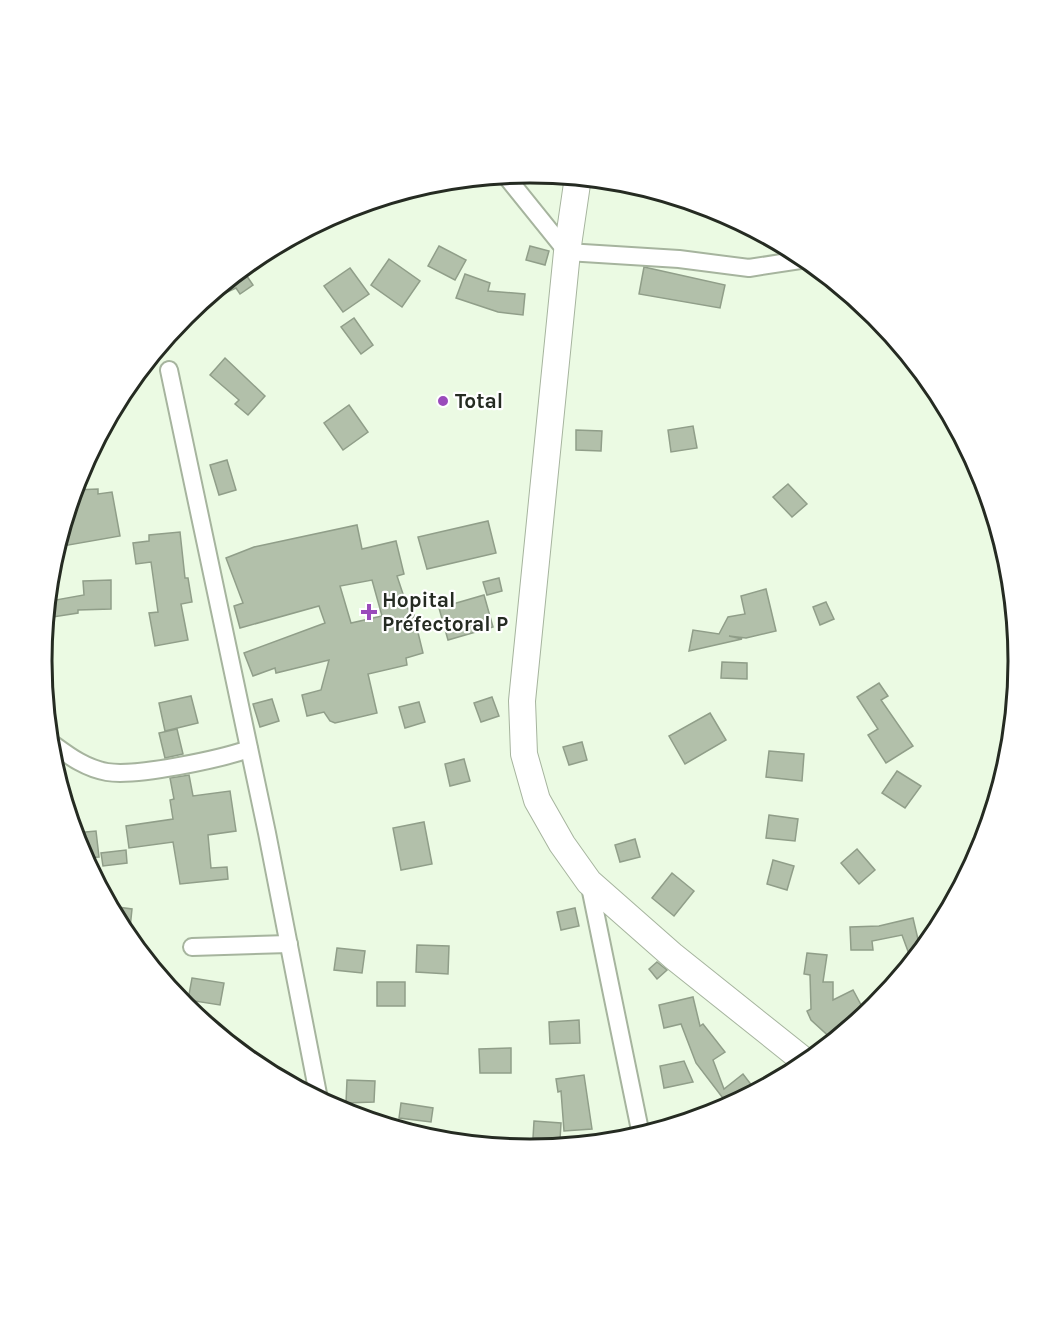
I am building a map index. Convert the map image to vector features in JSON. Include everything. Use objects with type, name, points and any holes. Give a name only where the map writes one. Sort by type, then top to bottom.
[{"type":"main road","points":[[577,185],[567,252],[522,701],[524,754],[537,800],[562,844],[589,882],[673,956],[798,1056]]},
{"type":"street","points":[[512,184],[567,252],[679,259],[749,268],[792,261]]},
{"type":"street","points":[[169,370],[249,749],[317,1089]]},
{"type":"street","points":[[61,750],[79,763],[108,772],[145,770],[230,755],[249,749]]},
{"type":"street","points":[[589,882],[639,1126]]},
{"type":"street","points":[[192,947],[289,944]]},
{"type":"building","points":[[439,246],[466,260],[455,280],[428,266]]},
{"type":"building","points":[[530,246],[549,251],[545,265],[526,260]]},
{"type":"building","points":[[389,259],[420,281],[402,307],[371,285]]},
{"type":"building","points":[[644,267],[725,285],[720,308],[639,294]]},
{"type":"building","points":[[350,268],[369,294],[343,312],[324,286]]},
{"type":"building","points":[[465,274],[490,283],[488,291],[525,294],[523,315],[498,312],[456,298]]},
{"type":"building","points":[[247,277],[253,285],[240,294],[236,288],[228,292]]},
{"type":"building","points":[[354,318],[373,345],[361,354],[341,327]]},
{"type":"building","points":[[225,358],[265,396],[248,415],[235,404],[239,400],[210,375]]},
{"type":"building","points":[[349,405],[368,432],[343,450],[324,423]]},
{"type":"building","points":[[693,426],[697,448],[671,452],[668,430]]},
{"type":"building","points":[[576,430],[602,431],[601,451],[576,450]]},
{"type":"building","points":[[227,460],[236,490],[219,495],[210,465]]},
{"type":"building","points":[[788,484],[807,504],[792,517],[773,497]]},
{"type":"building","points":[[98,489],[98,494],[112,492],[120,536],[67,545],[78,507],[85,490]]},
{"type":"building","points":[[488,521],[496,553],[427,569],[418,537]]},
{"type":"building","points":[[357,525],[362,549],[396,541],[404,574],[397,576],[408,609],[412,608],[423,653],[406,658],[407,665],[368,674],[377,713],[335,723],[330,721],[324,712],[307,716],[302,695],[321,690],[329,660],[276,673],[275,668],[253,676],[244,653],[325,623],[319,606],[240,628],[234,606],[243,603],[226,558],[254,547]],"holes":[[[372,580],[382,616],[351,623],[340,586]]]},
{"type":"building","points":[[180,532],[185,578],[188,578],[192,602],[181,604],[188,640],[155,646],[149,613],[158,612],[151,562],[136,564],[133,543],[149,541],[149,535]]},
{"type":"building","points":[[499,578],[502,591],[487,595],[483,582]]},
{"type":"building","points":[[111,580],[111,609],[78,610],[78,613],[55,617],[57,600],[84,595],[83,581]]},
{"type":"building","points":[[766,589],[776,631],[746,638],[729,636],[742,639],[689,651],[693,630],[719,634],[728,617],[745,614],[741,596]]},
{"type":"building","points":[[484,595],[493,627],[448,640],[439,608]]},
{"type":"building","points":[[826,602],[834,619],[820,625],[813,607]]},
{"type":"building","points":[[722,662],[747,663],[747,679],[721,678]]},
{"type":"building","points":[[879,683],[888,696],[881,700],[913,746],[886,763],[868,735],[878,729],[857,697]]},
{"type":"building","points":[[191,696],[198,723],[165,731],[159,703]]},
{"type":"building","points":[[492,697],[499,716],[481,722],[474,703]]},
{"type":"building","points":[[272,699],[279,721],[260,727],[253,704]]},
{"type":"building","points":[[419,702],[425,722],[405,728],[399,707]]},
{"type":"building","points":[[710,713],[726,740],[685,764],[669,736]]},
{"type":"building","points":[[177,729],[183,754],[165,758],[159,733]]},
{"type":"building","points":[[582,742],[587,760],[569,765],[563,747]]},
{"type":"building","points":[[769,751],[804,754],[802,781],[766,777]]},
{"type":"building","points":[[464,759],[470,781],[450,786],[445,764]]},
{"type":"building","points":[[897,771],[921,786],[905,808],[882,793]]},
{"type":"building","points":[[189,775],[193,796],[230,791],[236,831],[208,835],[211,868],[227,867],[228,879],[180,884],[173,842],[129,848],[126,826],[173,819],[170,800],[174,799],[170,778]]},
{"type":"building","points":[[769,815],[798,819],[795,841],[766,838]]},
{"type":"building","points":[[424,822],[432,864],[401,870],[393,828]]},
{"type":"building","points":[[96,831],[99,857],[95,857],[84,832]]},
{"type":"building","points":[[635,839],[640,857],[620,862],[615,845]]},
{"type":"building","points":[[857,849],[875,870],[859,884],[841,863]]},
{"type":"building","points":[[126,850],[127,863],[103,866],[101,853]]},
{"type":"building","points":[[773,860],[794,866],[787,890],[767,884]]},
{"type":"building","points":[[672,873],[694,891],[674,916],[652,898]]},
{"type":"building","points":[[121,908],[132,909],[131,923]]},
{"type":"building","points":[[575,908],[579,926],[561,930],[557,912]]},
{"type":"building","points":[[913,918],[918,940],[909,953],[902,935],[872,941],[873,950],[851,950],[850,927],[879,926]]},
{"type":"building","points":[[417,945],[449,946],[448,974],[416,972]]},
{"type":"building","points":[[337,948],[365,951],[362,973],[334,970]]},
{"type":"building","points":[[807,953],[827,955],[823,982],[833,982],[833,1000],[853,990],[861,1005],[827,1035],[811,1020],[807,1011],[811,1009],[810,975],[804,974]]},
{"type":"building","points":[[657,962],[667,970],[657,979],[649,969]]},
{"type":"building","points":[[192,978],[224,983],[220,1005],[195,1001],[189,995]]},
{"type":"building","points":[[377,982],[405,982],[405,1006],[377,1006]]},
{"type":"building","points":[[693,997],[700,1026],[703,1024],[725,1052],[713,1060],[724,1089],[743,1074],[751,1085],[723,1098],[696,1063],[681,1024],[664,1028],[659,1005]]},
{"type":"building","points":[[579,1020],[580,1043],[550,1044],[549,1022]]},
{"type":"building","points":[[511,1048],[511,1073],[480,1073],[479,1049]]},
{"type":"building","points":[[684,1061],[693,1082],[664,1088],[660,1066]]},
{"type":"building","points":[[584,1075],[592,1129],[564,1131],[561,1091],[558,1092],[556,1079]]},
{"type":"building","points":[[347,1080],[375,1081],[374,1102],[346,1102]]},
{"type":"building","points":[[401,1103],[433,1108],[431,1122],[399,1118]]},
{"type":"building","points":[[534,1121],[561,1123],[560,1138],[533,1138]]},
{"type":"place","name":"Total","points":[[443,401]]},
{"type":"place","name":"Hopital Préfectoral P","points":[[369,612]]}]
